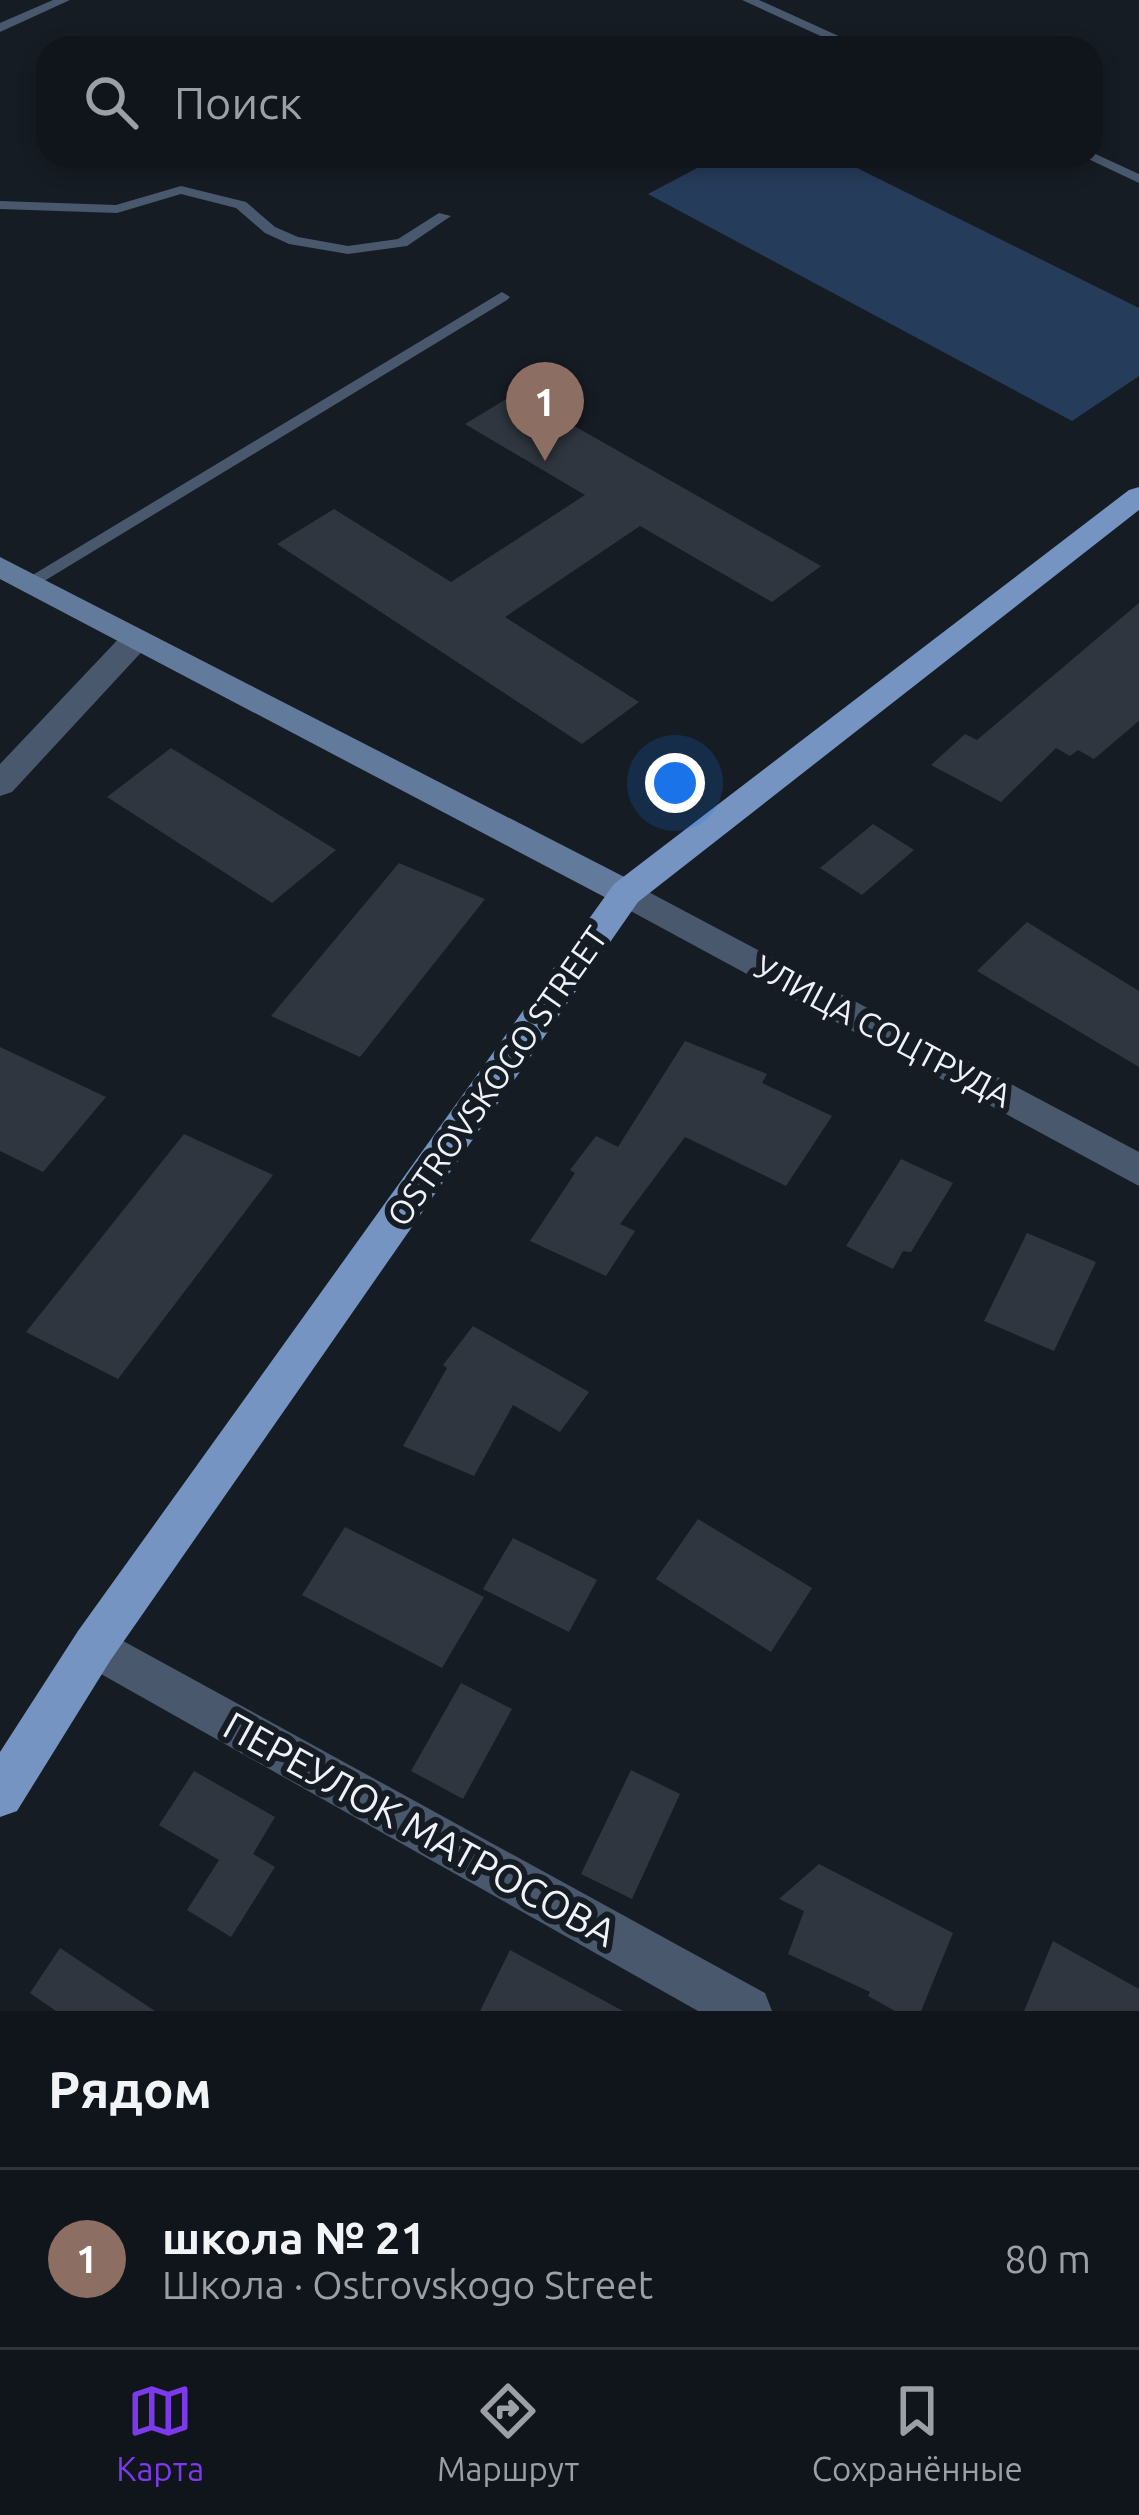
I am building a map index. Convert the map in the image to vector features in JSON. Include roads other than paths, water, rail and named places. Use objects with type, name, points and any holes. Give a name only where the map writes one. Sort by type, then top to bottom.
[{"type":"main road","name":"OSTROVSKOGO STREET","points":[[0,1793],[94,1646],[626,893],[1139,496]]},
{"type":"street","points":[[0,567],[626,893]]},
{"type":"street","points":[[0,784],[137,638]]},
{"type":"street","name":"УЛИЦА СОЦТРУДА","points":[[626,893],[1139,1170]]},
{"type":"street","name":"ПЕРЕУЛОК МАТРОСОВА","points":[[94,1646],[747,2011]]},
{"type":"lane","points":[[0,28],[64,0]]},
{"type":"lane","points":[[748,0],[786,10],[835,36]]},
{"type":"lane","points":[[1103,162],[1139,179]]},
{"type":"lane","points":[[0,205],[117,209],[181,190],[241,205],[270,230],[294,241],[348,250],[401,243],[444,216]]},
{"type":"lane","points":[[30,582],[502,297]]},
{"type":"place","name":"школа № 21","points":[[545,461]]}]
